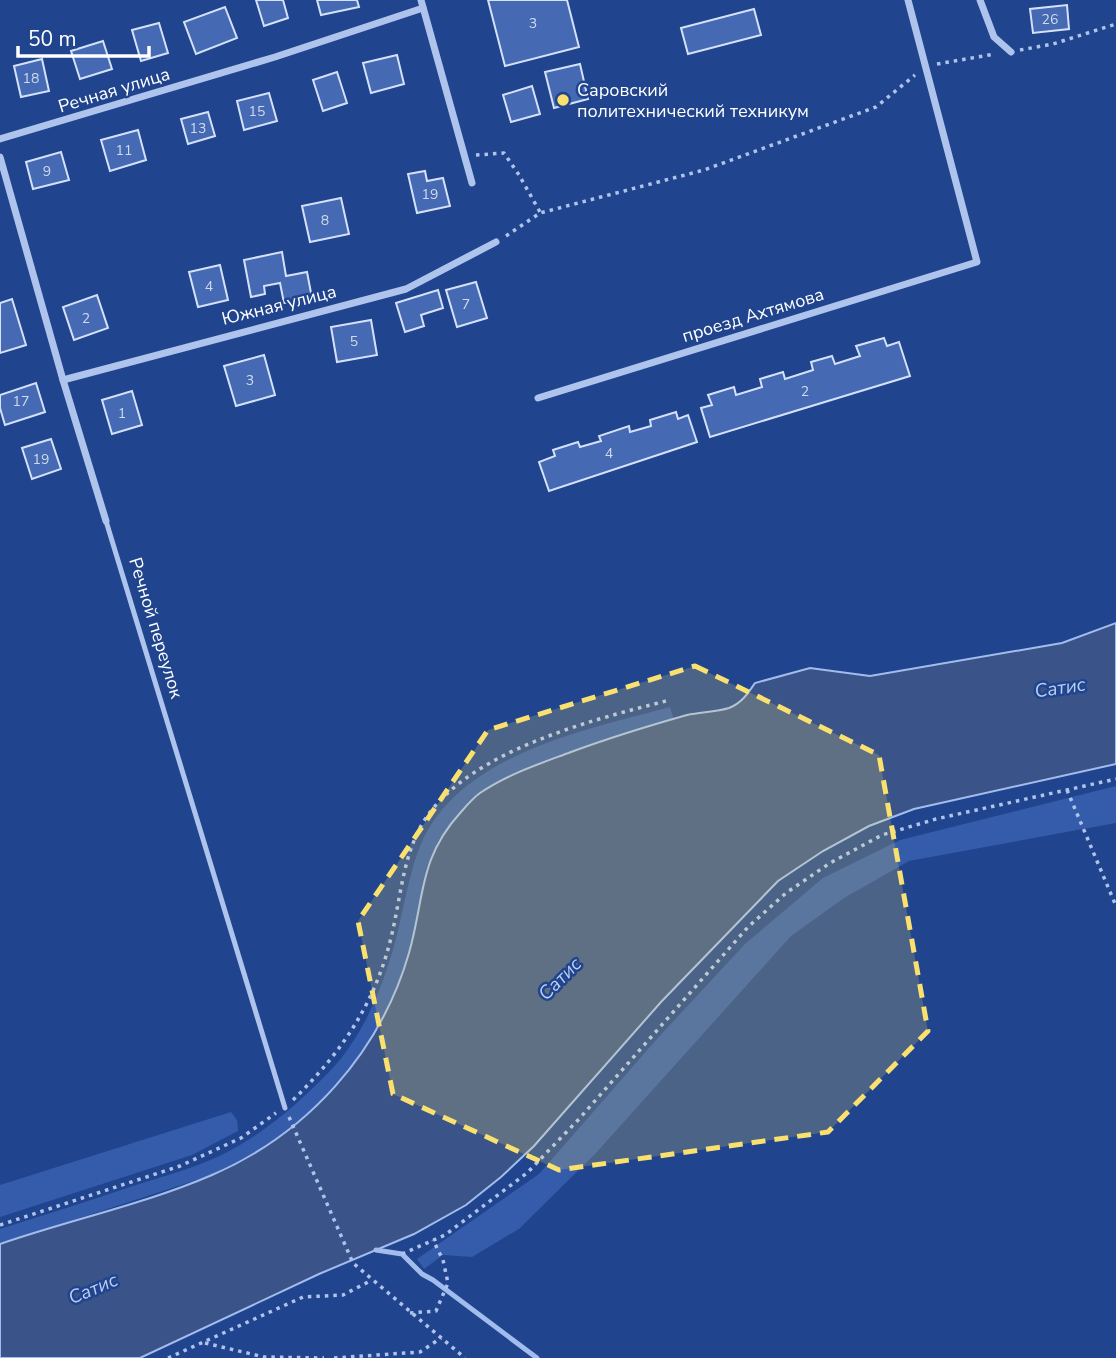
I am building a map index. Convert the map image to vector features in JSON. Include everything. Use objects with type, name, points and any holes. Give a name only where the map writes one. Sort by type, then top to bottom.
[{"type":"street","points":[[908,0],[926,66]]},
{"type":"street","points":[[980,0],[994,37],[1011,52]]},
{"type":"street","name":"Речная улица","points":[[0,139],[275,57],[422,4],[471,183]]},
{"type":"street","name":"проезд Ахтямова","points":[[538,398],[976,262],[926,66]]},
{"type":"street","name":"Речной переулок","points":[[0,157],[106,521]]},
{"type":"street","name":"Южная улица","points":[[63,380],[219,336],[406,289],[496,242]]},
{"type":"lane","name":"Речной переулок","points":[[106,521],[285,1108]]},
{"type":"path","points":[[496,242],[540,213],[704,170],[876,107],[926,66],[1053,44],[1116,24]]},
{"type":"path","points":[[463,156],[504,153],[540,213]]},
{"type":"path","points":[[0,1224],[180,1166],[241,1138],[285,1108],[327,1063],[358,1023],[384,964],[408,859],[417,834],[434,808],[474,773],[501,756],[613,715],[666,701]]},
{"type":"path","points":[[402,1254],[445,1235],[527,1173],[579,1119],[748,927],[786,892],[830,863],[882,835],[936,819],[1116,779]]},
{"type":"path","points":[[1067,790],[1116,906]]},
{"type":"path","points":[[293,1125],[352,1263],[465,1358]]},
{"type":"path","points":[[410,1313],[436,1311],[448,1283],[443,1260],[433,1240]]},
{"type":"path","points":[[168,1358],[303,1297],[343,1294],[372,1280]]},
{"type":"path","points":[[334,1358],[420,1352],[441,1338]]},
{"type":"path","points":[[203,1343],[264,1357],[324,1358]]},
{"type":"highlighted area","points":[[695,666],[879,755],[928,1031],[828,1132],[559,1170],[393,1094],[358,921],[488,730]]},
{"type":"shaded area","points":[[670,707],[674,720],[604,740],[477,795],[439,839],[427,866],[410,950],[391,1003],[373,1036],[359,1058],[322,1101],[289,1129],[251,1155],[212,1175],[0,1244],[0,1229],[208,1161],[245,1142],[284,1114],[330,1071],[357,1036],[368,1016],[393,951],[410,877],[420,847],[429,828],[450,802],[475,780],[537,747],[605,724]]},
{"type":"shaded area","points":[[1116,786],[1116,823],[909,861],[844,898],[791,936],[595,1154],[519,1229],[472,1257],[443,1255],[424,1269],[417,1259],[539,1174],[656,1040],[745,944],[823,878],[900,840]]},
{"type":"shaded area","points":[[231,1112],[237,1120],[238,1131],[192,1155],[0,1217],[0,1185]]},
{"type":"water","name":"Сатис","points":[[1116,623],[1116,764],[914,809],[869,826],[823,851],[778,881],[661,1002],[534,1146],[466,1205],[414,1234],[319,1274],[140,1358],[0,1358],[0,1244],[160,1195],[212,1175],[247,1158],[279,1137],[335,1086],[359,1056],[396,990],[409,953],[425,879],[437,846],[447,829],[480,793],[524,770],[600,742],[687,715],[729,708],[741,701],[755,683],[810,668],[870,676],[1062,643]]},
{"type":"building","points":[[256,0],[283,0],[288,18],[264,26]]},
{"type":"building","points":[[317,0],[357,0],[359,7],[321,15]]},
{"type":"building","points":[[488,0],[567,0],[579,47],[505,66]]},
{"type":"building","points":[[1067,5],[1069,29],[1033,33],[1030,9]]},
{"type":"building","points":[[225,7],[237,38],[196,54],[184,22]]},
{"type":"building","points":[[754,9],[761,35],[688,54],[681,28]]},
{"type":"building","points":[[159,23],[168,53],[141,61],[132,30]]},
{"type":"building","points":[[103,41],[112,69],[80,79],[71,51]]},
{"type":"building","points":[[397,55],[404,84],[371,93],[363,63]]},
{"type":"building","points":[[42,59],[49,91],[21,97],[14,66]]},
{"type":"building","points":[[580,64],[588,99],[554,108],[545,72]]},
{"type":"building","points":[[337,72],[347,103],[323,111],[313,80]]},
{"type":"building","points":[[532,86],[540,114],[511,122],[503,95]]},
{"type":"building","points":[[269,93],[277,121],[244,130],[237,101]]},
{"type":"building","points":[[208,112],[215,136],[188,144],[181,119]]},
{"type":"building","points":[[138,130],[146,160],[110,171],[101,140]]},
{"type":"building","points":[[61,152],[69,180],[33,189],[26,162]]},
{"type":"building","points":[[425,171],[427,181],[443,178],[450,206],[417,213],[408,174]]},
{"type":"building","points":[[341,198],[349,234],[310,242],[302,206]]},
{"type":"building","points":[[282,252],[286,276],[307,272],[312,298],[284,303],[280,283],[264,286],[265,294],[251,297],[244,260]]},
{"type":"building","points":[[220,265],[228,300],[198,307],[189,272]]},
{"type":"building","points":[[476,282],[487,318],[457,327],[446,290]]},
{"type":"building","points":[[438,290],[443,308],[421,315],[424,326],[405,332],[396,303]]},
{"type":"building","points":[[97,295],[108,328],[74,340],[63,307]]},
{"type":"building","points":[[12,299],[26,345],[0,353],[0,303]]},
{"type":"building","points":[[371,320],[377,355],[337,362],[331,327]]},
{"type":"building","points":[[884,338],[887,346],[899,342],[910,376],[710,437],[701,408],[712,405],[708,395],[734,387],[736,395],[762,387],[760,379],[783,372],[785,379],[813,370],[811,362],[832,356],[835,364],[860,356],[856,346]]},
{"type":"building","points":[[264,355],[275,395],[236,406],[224,366]]},
{"type":"building","points":[[36,383],[45,412],[5,425],[0,408],[0,395]]},
{"type":"building","points":[[132,391],[142,425],[112,434],[102,400]]},
{"type":"building","points":[[676,412],[678,419],[688,415],[697,442],[549,491],[539,462],[555,456],[553,450],[578,442],[580,447],[601,441],[599,436],[629,426],[630,432],[651,426],[650,420]]},
{"type":"building","points":[[51,439],[61,469],[32,479],[22,448]]},
{"type":"waterway","points":[[376,1250],[402,1254],[422,1274],[537,1358]]},
{"type":"place","name":"Саровский политехнический техникум","points":[[563,100]]}]
